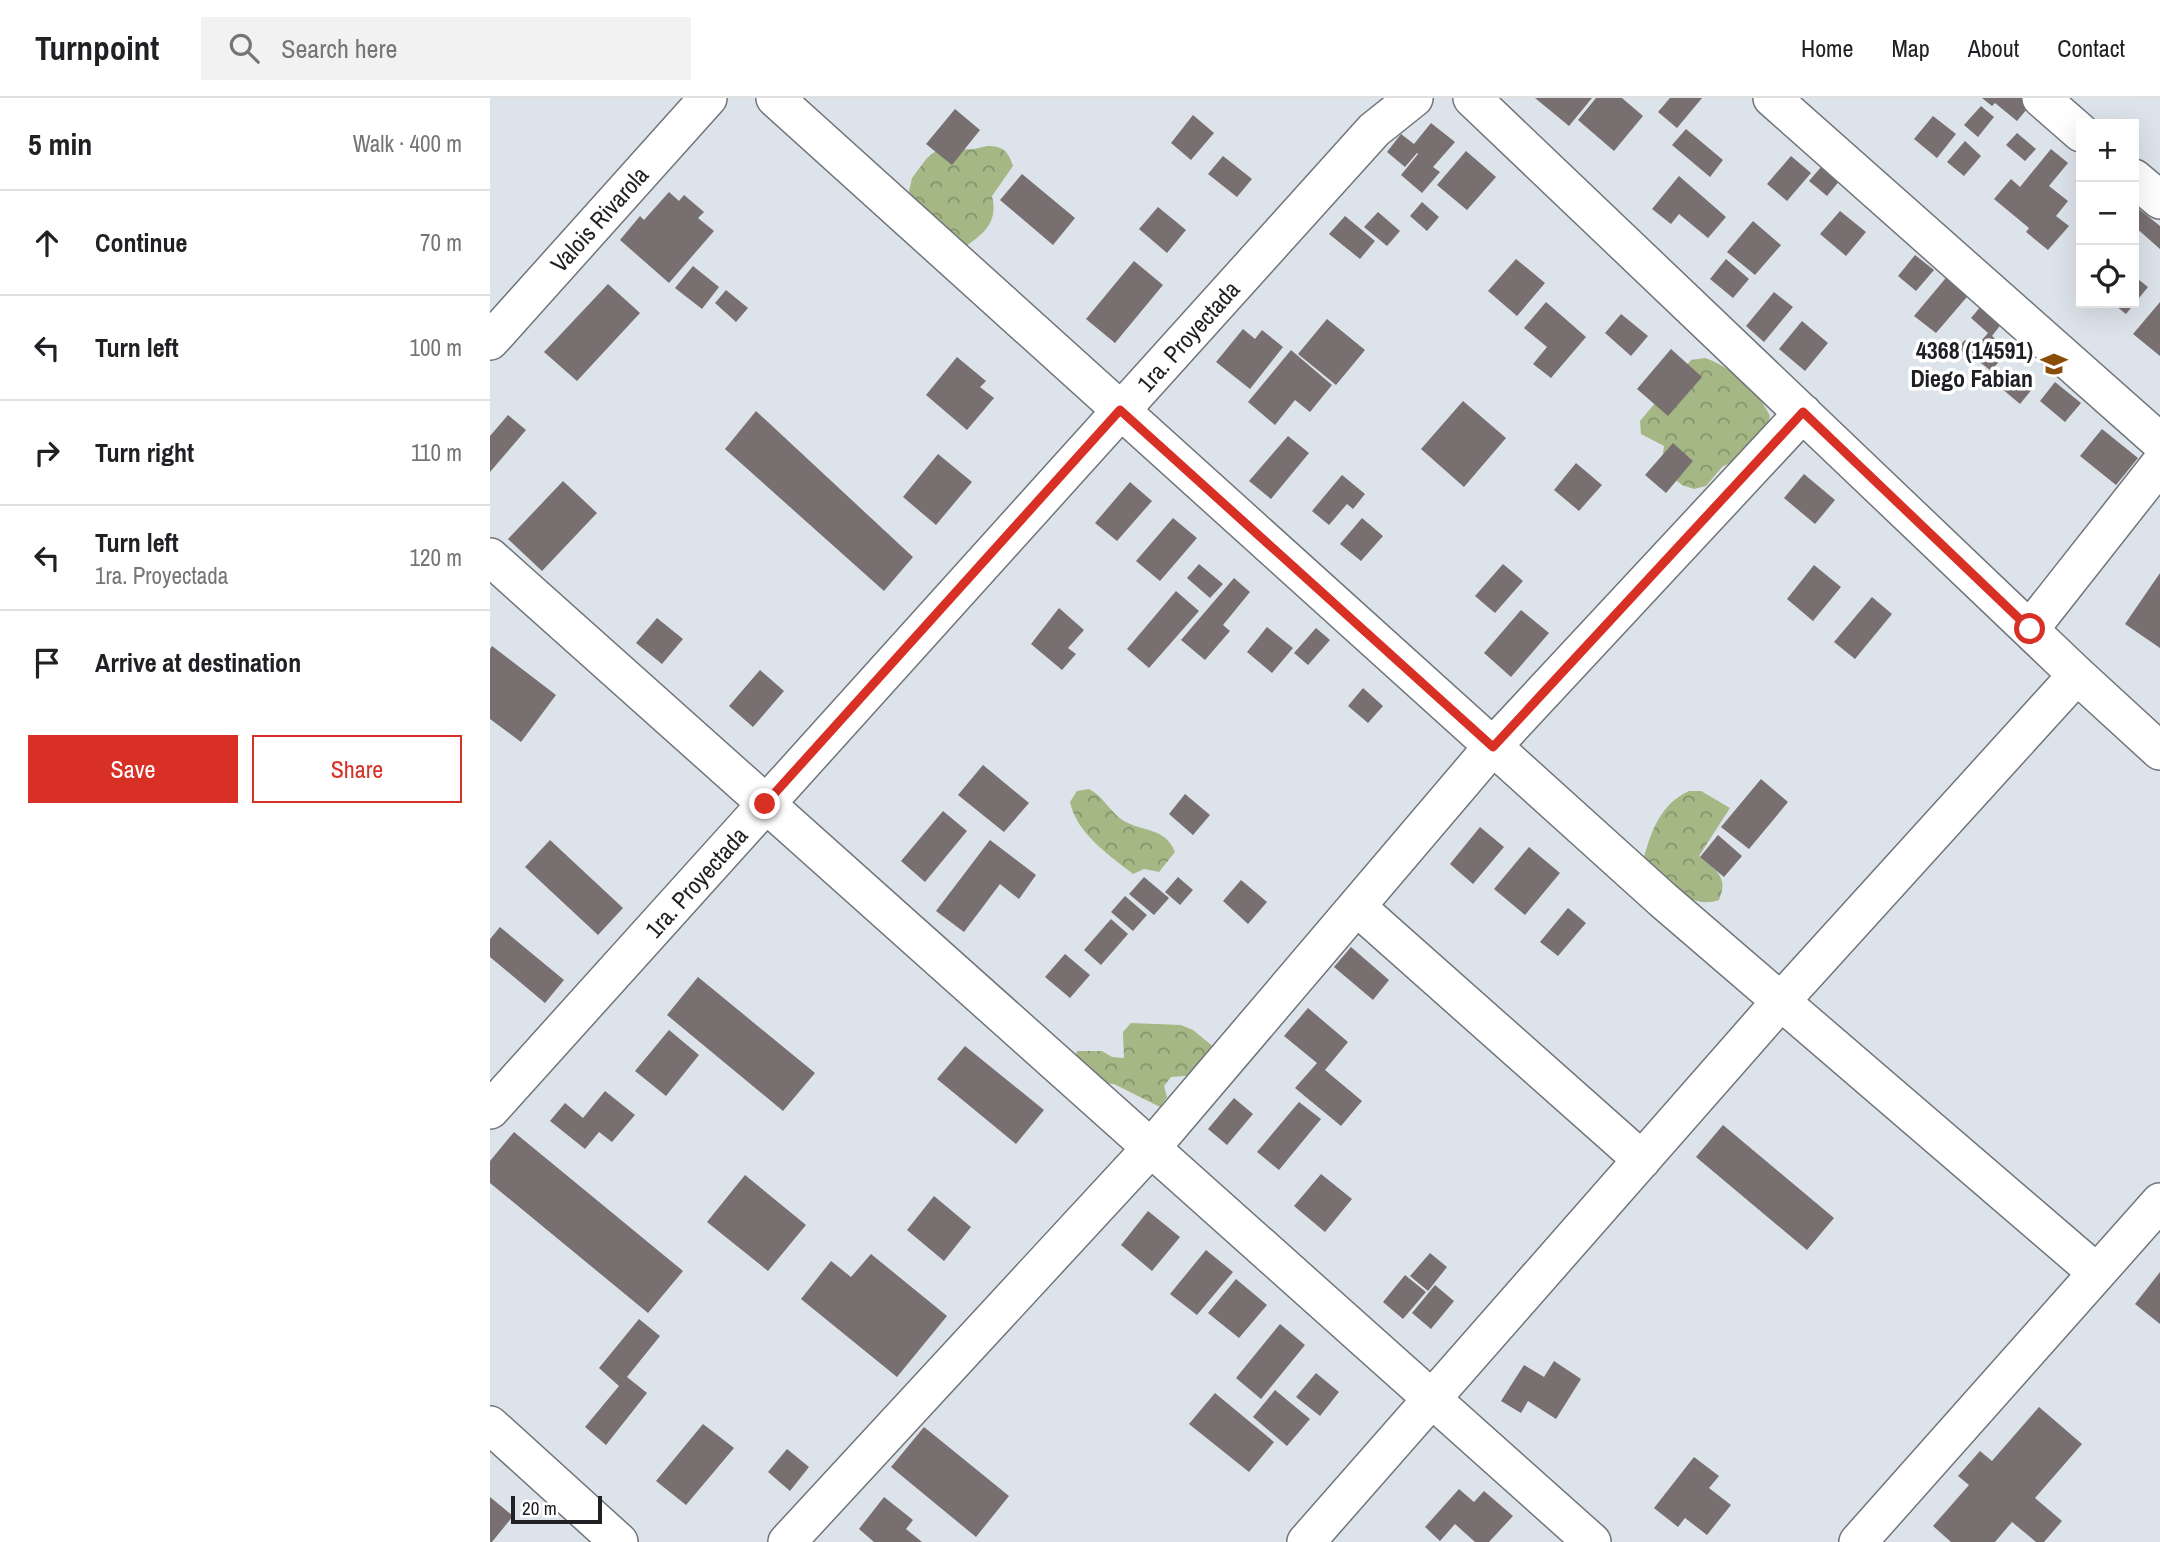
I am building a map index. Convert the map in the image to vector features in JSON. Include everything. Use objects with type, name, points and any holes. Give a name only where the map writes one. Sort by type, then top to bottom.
[{"type":"street","name":"Valois Rivarola","points":[[490,341],[708,98]]},
{"type":"street","points":[[775,98],[1663,900],[2097,1273]]},
{"type":"street","name":"1ra. Proyectada","points":[[490,1110],[1374,130],[1414,98]]},
{"type":"street","points":[[1472,98],[2160,751]]},
{"type":"street","points":[[1772,98],[2160,442]]},
{"type":"street","points":[[2041,98],[2076,129]]},
{"type":"street","points":[[787,1542],[1151,1148],[1493,747],[1803,412]]},
{"type":"street","points":[[2030,629],[2160,464]]},
{"type":"street","points":[[490,557],[1592,1542]]},
{"type":"street","points":[[1306,1542],[1781,1001],[2077,675]]},
{"type":"street","points":[[1357,907],[1642,1160]]},
{"type":"street","points":[[1858,1542],[2160,1202]]},
{"type":"street","points":[[490,1425],[619,1542]]},
{"type":"green space","points":[[987,146],[1004,150],[1013,166],[992,196],[993,212],[989,225],[966,246],[913,203],[909,191],[912,178],[927,158],[937,150]]},
{"type":"green space","points":[[1705,358],[1724,367],[1743,381],[1770,416],[1767,427],[1744,456],[1722,467],[1706,486],[1694,489],[1682,485],[1661,468],[1664,446],[1641,434],[1640,421],[1691,360]]},
{"type":"green space","points":[[1089,789],[1121,819],[1159,834],[1171,844],[1175,852],[1159,872],[1144,869],[1133,874],[1086,834],[1070,802],[1077,791]]},
{"type":"green space","points":[[1689,791],[1701,791],[1730,808],[1699,856],[1722,879],[1719,900],[1697,901],[1687,897],[1668,883],[1644,857],[1659,818],[1671,803]]},
{"type":"green space","points":[[1131,1023],[1181,1025],[1193,1030],[1221,1053],[1210,1074],[1171,1077],[1164,1086],[1167,1097],[1160,1107],[1114,1084],[1100,1083],[1074,1063],[1077,1051],[1102,1051],[1112,1057],[1124,1058],[1123,1032]]},
{"type":"building","points":[[1535,98],[1592,98],[1569,126]]},
{"type":"building","points":[[1596,98],[1622,98],[1643,116],[1614,151],[1578,120]]},
{"type":"building","points":[[1670,98],[1702,98],[1677,128],[1658,112]]},
{"type":"building","points":[[1982,98],[2026,98],[2032,103],[2017,121],[1995,103],[1992,106]]},
{"type":"building","points":[[1981,106],[1994,117],[1978,137],[1964,125]]},
{"type":"building","points":[[955,109],[980,130],[952,165],[926,144]]},
{"type":"building","points":[[1193,115],[1214,133],[1191,160],[1171,143]]},
{"type":"building","points":[[1933,116],[1956,134],[1937,158],[1914,139]]},
{"type":"building","points":[[1431,123],[1455,142],[1433,167],[1440,172],[1422,193],[1401,175],[1418,154],[1405,167],[1387,152],[1401,134],[1414,144]]},
{"type":"building","points":[[1686,129],[1723,160],[1710,177],[1672,145]]},
{"type":"building","points":[[2017,133],[2036,149],[2025,161],[2006,145]]},
{"type":"building","points":[[1965,141],[1981,156],[1964,176],[1947,162]]},
{"type":"building","points":[[2051,149],[2068,163],[2049,186],[2068,201],[2056,216],[2069,226],[2048,250],[2026,232],[2029,228],[1994,199],[2011,179],[2020,187]]},
{"type":"building","points":[[1466,151],[1496,177],[1467,210],[1437,185]]},
{"type":"building","points":[[1223,156],[1252,179],[1237,197],[1208,174]]},
{"type":"building","points":[[1791,156],[1811,173],[1787,201],[1767,184]]},
{"type":"building","points":[[1828,159],[1845,174],[1827,196],[1809,181]]},
{"type":"building","points":[[1022,174],[1075,218],[1053,245],[1000,200]]},
{"type":"building","points":[[1679,176],[1726,217],[1708,238],[1679,214],[1671,224],[1652,209]]},
{"type":"building","points":[[669,192],[679,201],[684,195],[704,212],[698,218],[714,231],[669,283],[620,240],[640,216],[644,220]]},
{"type":"building","points":[[1422,202],[1439,217],[1427,231],[1410,216]]},
{"type":"building","points":[[1158,207],[1186,230],[1167,253],[1139,229]]},
{"type":"building","points":[[2139,209],[2160,226],[2160,249],[2139,230]]},
{"type":"building","points":[[1840,211],[1866,232],[1846,256],[1820,234]]},
{"type":"building","points":[[1378,212],[1400,231],[1387,246],[1364,227]]},
{"type":"building","points":[[1345,216],[1375,241],[1360,259],[1329,234]]},
{"type":"building","points":[[1753,221],[1781,245],[1755,275],[1727,252]]},
{"type":"building","points":[[1915,255],[1934,270],[1916,291],[1898,276]]},
{"type":"building","points":[[1516,259],[1545,283],[1517,316],[1488,291]]},
{"type":"building","points":[[1726,259],[1749,279],[1733,298],[1710,279]]},
{"type":"building","points":[[1134,261],[1163,285],[1115,343],[1086,319]]},
{"type":"building","points":[[693,266],[719,287],[702,309],[675,288]]},
{"type":"building","points":[[1950,273],[1972,291],[1936,333],[1914,316]]},
{"type":"building","points":[[2139,280],[2148,287],[2139,298]]},
{"type":"building","points":[[608,284],[640,313],[577,381],[544,352]]},
{"type":"building","points":[[726,290],[748,308],[736,322],[715,303]]},
{"type":"building","points":[[1774,292],[1793,307],[1764,342],[1746,326]]},
{"type":"building","points":[[1546,302],[1586,337],[1551,378],[1533,364],[1547,347],[1524,328]]},
{"type":"building","points":[[2160,302],[2160,356],[2133,334]]},
{"type":"building","points":[[1981,306],[2002,323],[1992,336],[2009,350],[1991,371],[1970,354],[1988,333],[1971,318]]},
{"type":"building","points":[[2118,308],[2131,308],[2126,314]]},
{"type":"building","points":[[1621,314],[1648,336],[1631,356],[1605,333]]},
{"type":"building","points":[[1327,319],[1365,350],[1336,385],[1298,354]]},
{"type":"building","points":[[1802,321],[1828,343],[1805,371],[1779,349]]},
{"type":"building","points":[[1243,329],[1255,339],[1262,330],[1283,347],[1250,389],[1216,362]]},
{"type":"building","points":[[1965,340],[1973,348],[1965,358],[1956,350]]},
{"type":"building","points":[[1671,349],[1702,377],[1668,416],[1637,389]]},
{"type":"building","points":[[1291,350],[1332,385],[1310,412],[1295,400],[1275,425],[1248,402]]},
{"type":"building","points":[[957,357],[986,381],[980,387],[994,398],[967,430],[926,395]]},
{"type":"building","points":[[2014,372],[2033,388],[2020,404],[2001,388]]},
{"type":"building","points":[[2055,382],[2081,403],[2065,422],[2040,401]]},
{"type":"building","points":[[1463,401],[1506,438],[1464,487],[1421,449]]},
{"type":"building","points":[[756,411],[913,557],[884,591],[725,449]]},
{"type":"building","points":[[508,415],[526,430],[490,472],[490,436]]},
{"type":"building","points":[[2102,429],[2138,458],[2116,485],[2080,456]]},
{"type":"building","points":[[1288,436],[1309,453],[1271,499],[1249,481]]},
{"type":"building","points":[[1673,443],[1693,461],[1666,493],[1645,475]]},
{"type":"building","points":[[938,454],[972,482],[936,525],[903,497]]},
{"type":"building","points":[[1576,463],[1602,485],[1579,511],[1554,490]]},
{"type":"building","points":[[1804,474],[1835,500],[1815,524],[1784,498]]},
{"type":"building","points":[[1342,475],[1365,494],[1353,509],[1347,504],[1329,525],[1312,511]]},
{"type":"building","points":[[563,481],[597,513],[542,571],[508,539]]},
{"type":"building","points":[[1130,482],[1152,501],[1117,541],[1095,523]]},
{"type":"building","points":[[1173,518],[1197,538],[1160,581],[1136,561]]},
{"type":"building","points":[[1362,518],[1383,536],[1361,561],[1340,544]]},
{"type":"building","points":[[1199,564],[1223,584],[1210,598],[1187,578]]},
{"type":"building","points":[[1503,564],[1523,581],[1495,613],[1475,596]]},
{"type":"building","points":[[1814,565],[1841,587],[1813,621],[1787,599]]},
{"type":"building","points":[[2160,573],[2160,648],[2125,624]]},
{"type":"building","points":[[1234,578],[1250,592],[1223,625],[1230,631],[1205,660],[1181,640]]},
{"type":"building","points":[[1176,591],[1199,611],[1149,668],[1127,649]]},
{"type":"building","points":[[1872,597],[1892,614],[1855,659],[1834,642]]},
{"type":"building","points":[[1059,608],[1084,630],[1068,648],[1076,654],[1062,670],[1031,644]]},
{"type":"building","points":[[1521,610],[1549,633],[1511,677],[1484,653]]},
{"type":"building","points":[[657,618],[683,639],[662,664],[636,643]]},
{"type":"building","points":[[1267,627],[1293,648],[1272,673],[1247,652]]},
{"type":"building","points":[[1316,628],[1330,640],[1308,665],[1294,653]]},
{"type":"building","points":[[492,646],[556,695],[521,742],[490,719]]},
{"type":"building","points":[[760,670],[784,691],[753,727],[729,706]]},
{"type":"building","points":[[1363,688],[1383,706],[1368,723],[1348,706]]},
{"type":"building","points":[[983,765],[1029,803],[1004,832],[958,795]]},
{"type":"building","points":[[1761,779],[1788,802],[1749,849],[1721,827]]},
{"type":"building","points":[[1185,794],[1210,815],[1193,835],[1169,814]]},
{"type":"building","points":[[943,811],[967,831],[925,882],[901,861]]},
{"type":"building","points":[[1480,827],[1504,847],[1473,884],[1450,864]]},
{"type":"building","points":[[1718,835],[1742,856],[1724,877],[1700,857]]},
{"type":"building","points":[[550,840],[623,908],[598,935],[525,867]]},
{"type":"building","points":[[990,840],[1036,875],[1019,899],[1000,884],[964,932],[936,911]]},
{"type":"building","points":[[1529,847],[1560,873],[1525,915],[1494,889]]},
{"type":"building","points":[[1144,877],[1169,898],[1154,915],[1129,894]]},
{"type":"building","points":[[1178,877],[1193,890],[1180,905],[1165,892]]},
{"type":"building","points":[[1241,880],[1267,902],[1248,924],[1223,901]]},
{"type":"building","points":[[1125,896],[1147,915],[1133,931],[1111,912]]},
{"type":"building","points":[[1568,908],[1586,923],[1558,956],[1540,942]]},
{"type":"building","points":[[1111,919],[1128,934],[1101,965],[1084,950]]},
{"type":"building","points":[[500,927],[564,980],[545,1003],[490,957],[490,939]]},
{"type":"building","points":[[1351,947],[1389,980],[1373,1000],[1334,967]]},
{"type":"building","points":[[1065,954],[1090,975],[1070,998],[1045,977]]},
{"type":"building","points":[[698,977],[815,1073],[783,1111],[667,1015]]},
{"type":"building","points":[[1308,1008],[1348,1042],[1325,1070],[1362,1101],[1341,1126],[1295,1088],[1317,1063],[1284,1036]]},
{"type":"building","points":[[669,1030],[699,1055],[666,1096],[635,1071]]},
{"type":"building","points":[[965,1046],[1044,1110],[1016,1144],[937,1079]]},
{"type":"building","points":[[605,1091],[635,1115],[612,1142],[599,1132],[585,1149],[550,1121],[565,1103],[583,1118]]},
{"type":"building","points":[[1234,1098],[1253,1114],[1227,1145],[1208,1129]]},
{"type":"building","points":[[1299,1102],[1321,1119],[1279,1170],[1257,1152]]},
{"type":"building","points":[[1723,1125],[1834,1218],[1807,1250],[1696,1157]]},
{"type":"building","points":[[514,1132],[683,1271],[648,1313],[490,1183],[490,1161]]},
{"type":"building","points":[[1321,1174],[1352,1199],[1325,1232],[1294,1206]]},
{"type":"building","points":[[745,1175],[806,1225],[768,1271],[707,1222]]},
{"type":"building","points":[[934,1196],[971,1227],[944,1261],[907,1230]]},
{"type":"building","points":[[1148,1211],[1180,1237],[1152,1271],[1121,1245]]},
{"type":"building","points":[[1206,1250],[1233,1272],[1197,1315],[1170,1294]]},
{"type":"building","points":[[1430,1253],[1447,1267],[1428,1291],[1410,1276]]},
{"type":"building","points":[[871,1254],[947,1316],[897,1377],[801,1299],[831,1261],[851,1277]]},
{"type":"building","points":[[2160,1272],[2160,1324],[2135,1304]]},
{"type":"building","points":[[1405,1275],[1426,1292],[1403,1319],[1383,1302]]},
{"type":"building","points":[[1236,1279],[1267,1305],[1239,1338],[1208,1313]]},
{"type":"building","points":[[1435,1285],[1454,1301],[1431,1329],[1412,1313]]},
{"type":"building","points":[[639,1319],[660,1336],[627,1377],[647,1393],[606,1445],[585,1427],[619,1386],[599,1368]]},
{"type":"building","points":[[1280,1324],[1305,1345],[1261,1399],[1236,1378]]},
{"type":"building","points":[[1554,1361],[1581,1379],[1556,1419],[1528,1401],[1521,1413],[1501,1401],[1524,1365],[1544,1377]]},
{"type":"building","points":[[1316,1373],[1339,1392],[1320,1416],[1296,1397]]},
{"type":"building","points":[[1275,1390],[1310,1419],[1287,1446],[1253,1417]]},
{"type":"building","points":[[1215,1393],[1274,1442],[1249,1472],[1189,1424]]},
{"type":"building","points":[[2039,1407],[2082,1444],[2035,1498],[2062,1521],[2044,1542],[2036,1542],[2012,1522],[1995,1542],[1951,1542],[1933,1526],[1969,1485],[1958,1476],[1980,1451],[1992,1461]]},
{"type":"building","points":[[703,1424],[734,1448],[686,1505],[656,1481]]},
{"type":"building","points":[[924,1427],[1009,1496],[976,1537],[891,1467]]},
{"type":"building","points":[[787,1449],[809,1467],[790,1491],[768,1472]]},
{"type":"building","points":[[1694,1457],[1719,1476],[1709,1488],[1731,1505],[1707,1535],[1685,1518],[1678,1527],[1654,1508]]},
{"type":"building","points":[[1459,1489],[1474,1502],[1484,1491],[1513,1516],[1489,1542],[1475,1542],[1455,1524],[1440,1541],[1425,1527]]},
{"type":"building","points":[[490,1497],[513,1516],[492,1542],[490,1542]]},
{"type":"building","points":[[884,1497],[913,1520],[906,1529],[922,1542],[874,1542],[859,1529]]},
{"type":"place","name":"4368 (14591) Diego Fabian","points":[[2054,364]]},
{"type":"route","points":[[765,804],[1120,410],[1493,747],[1803,412],[2030,629]]}]
